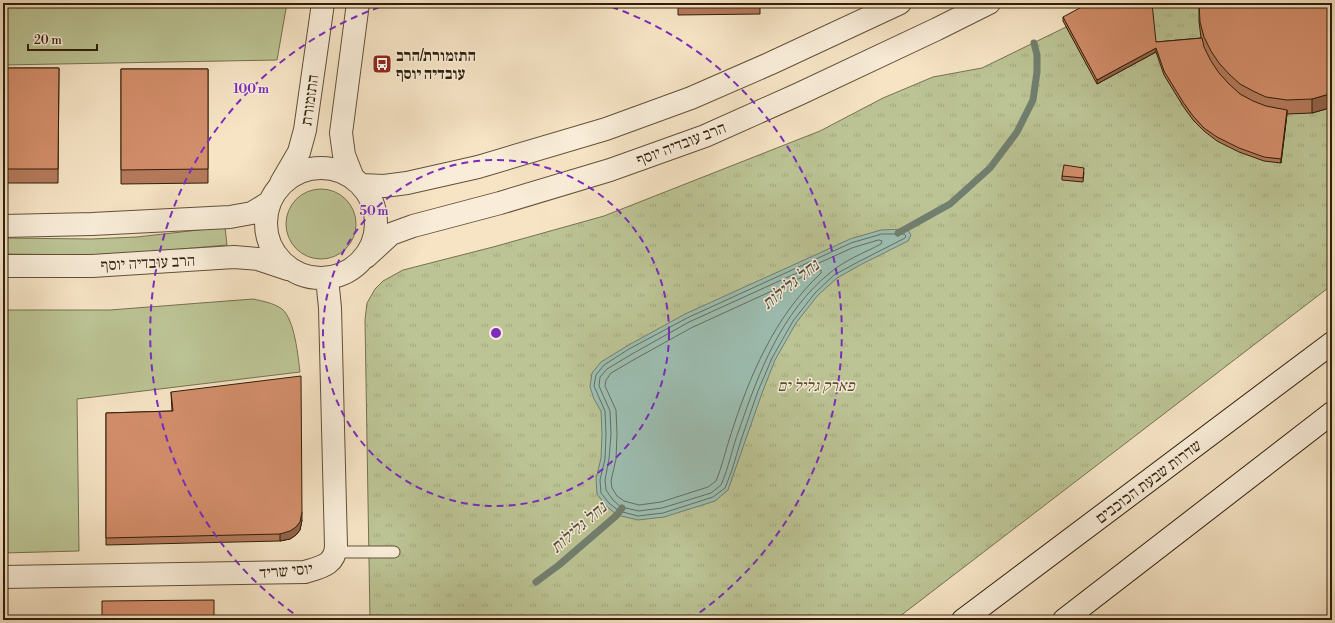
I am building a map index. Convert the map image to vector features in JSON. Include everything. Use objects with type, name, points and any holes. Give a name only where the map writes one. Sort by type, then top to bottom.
[{"type":"street","name":"התזמורת","points":[[273,196],[298,152],[305,130],[323,3]]},
{"type":"street","points":[[273,196],[266,214],[265,227],[268,240],[273,252],[281,262],[291,270],[305,276],[320,279],[327,278],[337,276],[353,269],[366,257],[373,243],[377,228],[376,212],[371,198],[357,181],[344,155],[341,133],[358,3]]},
{"type":"street","points":[[3,226],[92,224],[230,217],[252,213],[273,196],[288,178],[304,171],[321,168],[338,170],[357,181],[384,186],[408,183],[478,167],[606,129],[698,95],[769,64],[900,3]]},
{"type":"street","name":"הרב עובדיה יוסף","points":[[366,257],[391,234],[413,226],[500,203],[610,170],[705,136],[938,29],[989,3]]},
{"type":"street","name":"הרב עובדיה יוסף","points":[[3,266],[92,266],[234,257],[258,258],[291,270]]},
{"type":"street","points":[[327,278],[330,308],[336,552]]},
{"type":"street","name":"שדרות שבעת הכוכבים","points":[[963,620],[1332,343]]},
{"type":"street","points":[[1064,620],[1332,413]]},
{"type":"street","name":"יוסי שריד","points":[[3,577],[305,572],[326,565],[334,558],[336,552]]},
{"type":"lane","points":[[336,552],[394,552]]},
{"type":"green space","points":[[3,3],[287,3],[277,60],[3,65]]},
{"type":"green space","name":"פארק גליל ים","points":[[1151,3],[1332,3],[1332,285],[895,620],[370,620],[365,320],[367,303],[375,289],[383,281],[403,270],[604,216],[820,131],[883,98],[933,77],[982,68],[1066,27]]},
{"type":"green space","points":[[314,189],[328,189],[341,195],[350,204],[354,210],[356,224],[354,238],[346,249],[335,257],[328,259],[314,259],[307,257],[296,249],[288,238],[286,231],[286,217],[288,210],[296,199],[307,191]]},
{"type":"green space","points":[[225,227],[227,245],[138,253],[92,255],[3,254],[3,238],[91,239],[137,237]]},
{"type":"green space","points":[[253,299],[275,305],[282,309],[286,314],[293,330],[300,372],[77,399],[79,551],[3,553],[3,310],[110,310]]},
{"type":"water","points":[[907,229],[911,235],[908,241],[837,278],[818,295],[796,323],[775,360],[728,490],[715,501],[664,517],[638,520],[617,515],[606,506],[597,494],[596,479],[601,458],[601,411],[594,399],[590,387],[592,373],[601,362],[685,314],[850,239],[881,230]]},
{"type":"building","points":[[1089,3],[1152,3],[1156,42],[1202,38],[1204,47],[1219,73],[1240,94],[1266,106],[1287,110],[1281,159],[1264,157],[1239,148],[1217,137],[1204,128],[1183,102],[1164,71],[1156,48],[1097,80],[1063,17]]},
{"type":"building","points":[[1199,3],[1332,3],[1332,93],[1312,99],[1287,100],[1266,97],[1240,84],[1219,63],[1211,51],[1204,37],[1200,22]]},
{"type":"building","points":[[3,68],[59,68],[58,169],[3,169]]},
{"type":"building","points":[[121,69],[208,69],[208,169],[121,170]]},
{"type":"building","points":[[1064,165],[1084,168],[1083,178],[1062,176]]},
{"type":"building","points":[[301,376],[302,512],[300,522],[296,527],[290,531],[280,534],[106,538],[106,413],[173,411],[171,392]]},
{"type":"building","points":[[214,600],[214,620],[102,620],[102,601]]},
{"type":"waterway","name":"נחל גלילות","points":[[898,233],[950,204],[990,168],[1017,132],[1033,100],[1037,72],[1037,55],[1034,43]]},
{"type":"waterway","name":"נחל גלילות","points":[[536,582],[559,565],[617,515],[622,508]]},
{"type":"place","name":"התזמורת/הרב עובדיה יוסף","points":[[382,64]]}]
